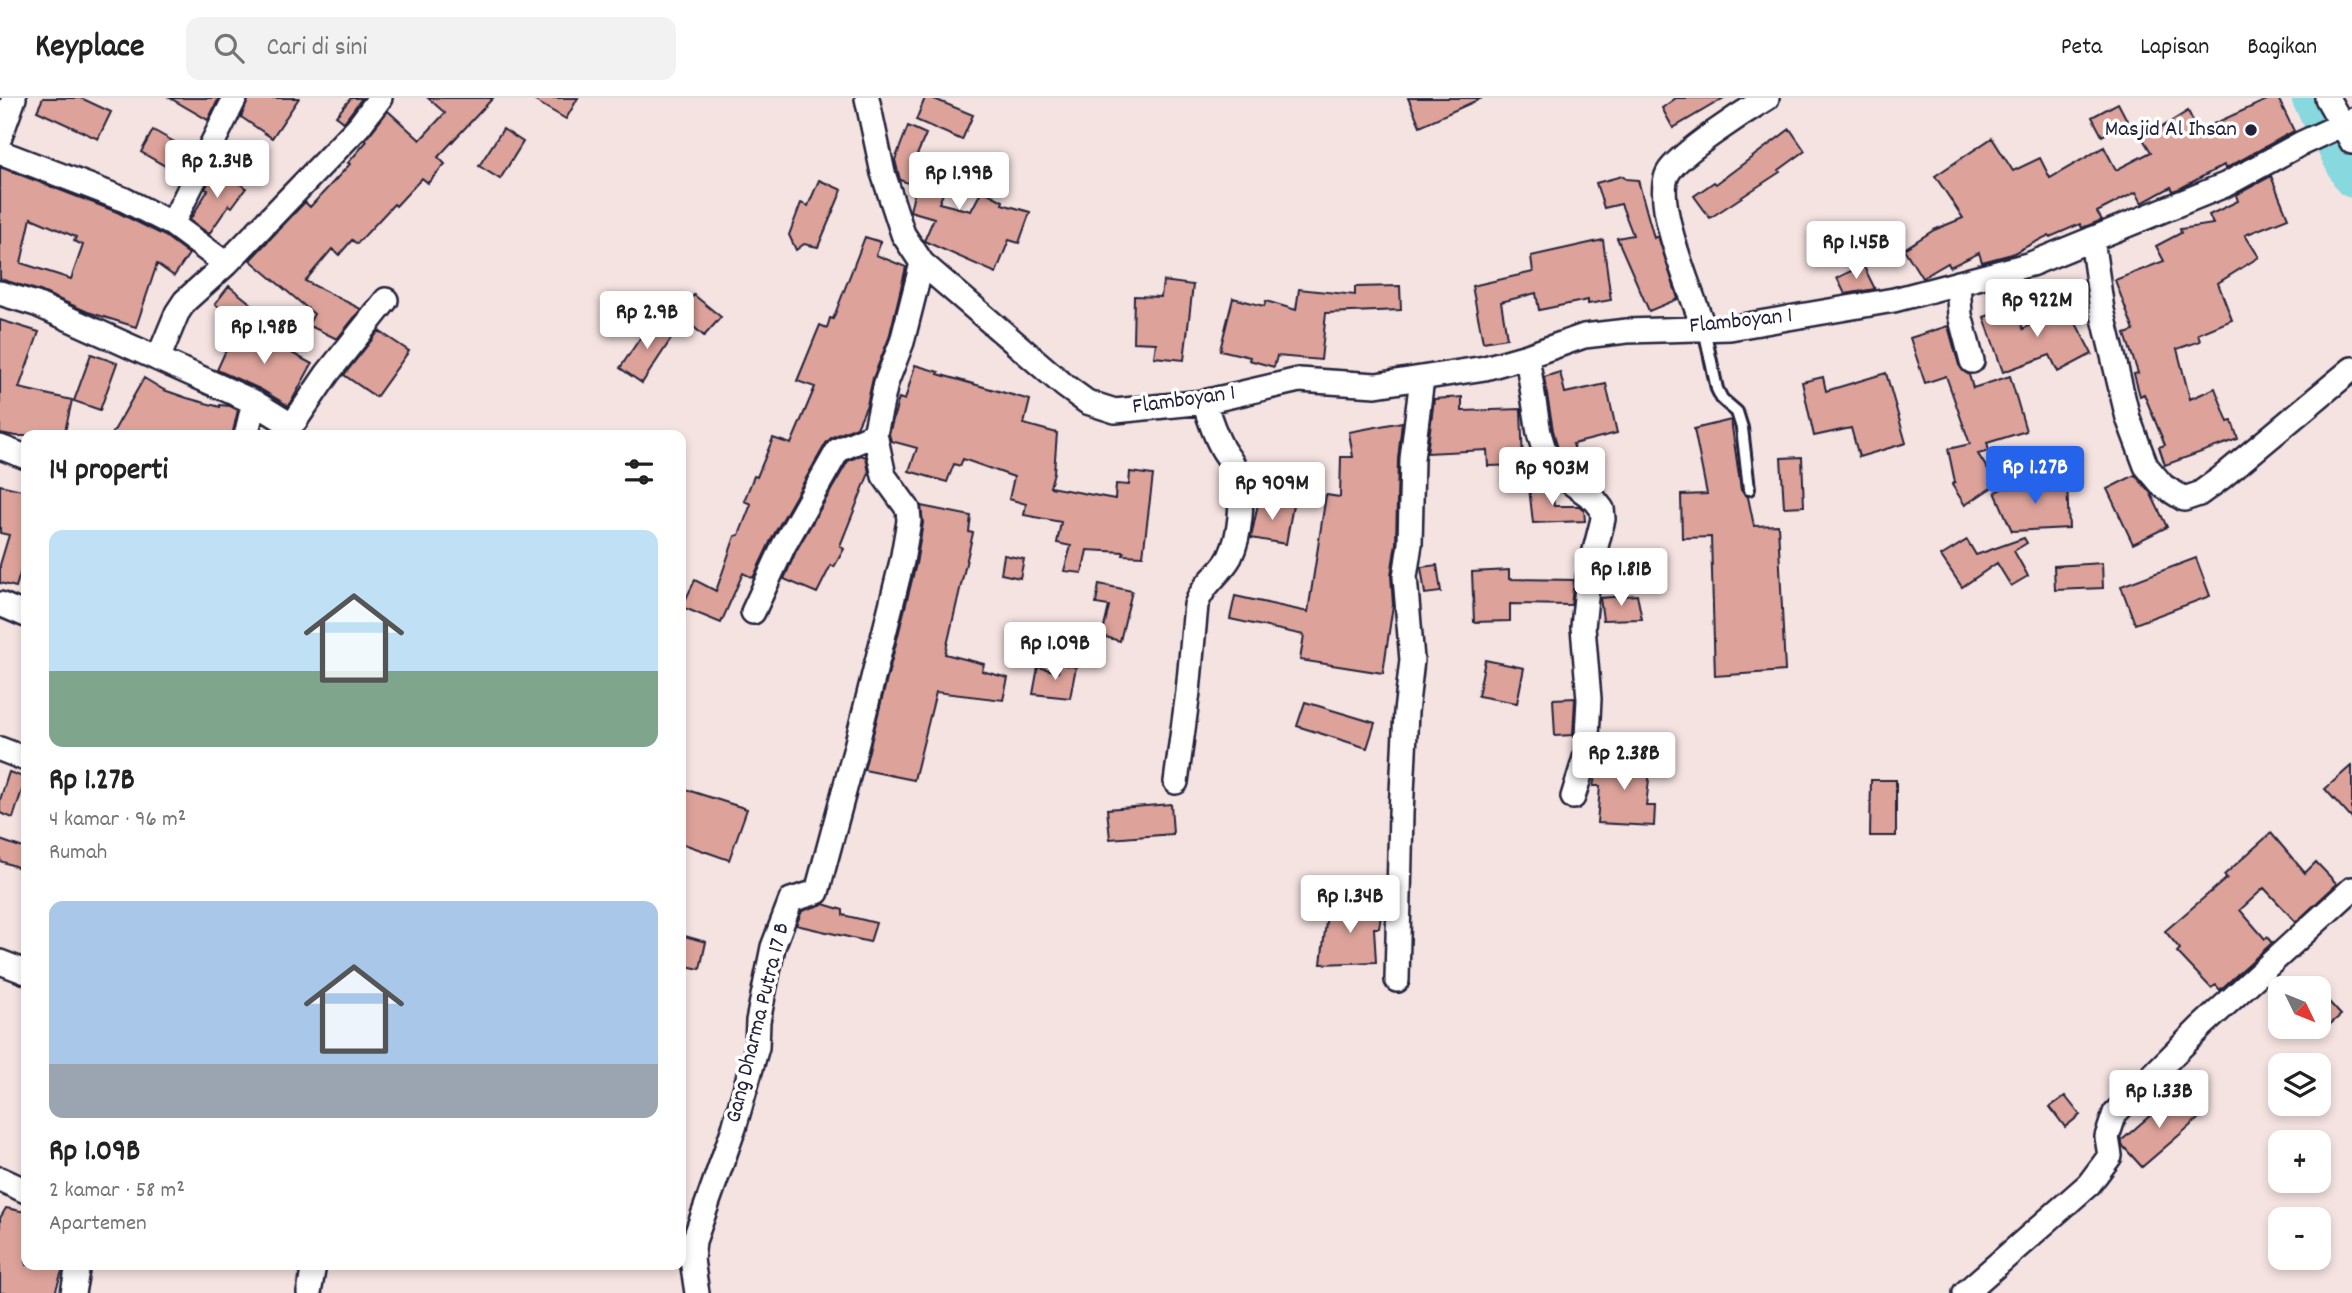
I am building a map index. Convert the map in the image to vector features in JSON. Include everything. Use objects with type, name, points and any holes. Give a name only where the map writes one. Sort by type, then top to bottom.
[{"type":"street","points":[[0,137],[13,98]]},
{"type":"street","points":[[172,224],[235,98]]},
{"type":"street","points":[[158,359],[181,307],[226,264],[359,125],[380,98]]},
{"type":"street","points":[[753,612],[774,564],[817,483],[838,450],[875,434],[886,383],[902,342],[922,263],[903,234],[887,185],[867,98]]},
{"type":"street","points":[[1704,328],[1667,217],[1665,180],[1667,173],[1676,163],[1767,98]]},
{"type":"street","points":[[2327,98],[2348,129]]},
{"type":"street","name":"Flamboyan 1","points":[[922,263],[1065,386],[1087,402],[1115,411],[1204,402],[1299,380],[1376,385],[1485,368],[1584,336],[1627,331],[1730,328],[1881,302],[2031,264],[2225,185],[2300,144],[2348,129]]},
{"type":"street","points":[[0,152],[123,199],[172,224],[226,264]]},
{"type":"street","points":[[2092,239],[2102,310],[2128,418],[2146,466],[2163,486],[2184,499],[2199,494],[2230,471],[2352,369]]},
{"type":"street","points":[[1958,283],[1960,315],[1972,361]]},
{"type":"street","points":[[0,293],[36,304],[254,402],[288,423],[295,421],[327,374],[386,300]]},
{"type":"street","points":[[1527,356],[1539,433],[1546,456],[1570,482],[1595,500],[1602,509],[1603,519],[1588,578],[1583,627],[1590,699],[1586,755],[1573,797]]},
{"type":"street","points":[[1397,980],[1401,813],[1406,712],[1412,670],[1405,576],[1410,544],[1412,459],[1422,378]]},
{"type":"street","points":[[247,430],[254,402]]},
{"type":"street","points":[[1176,782],[1196,605],[1200,592],[1231,555],[1238,532],[1240,511],[1238,474],[1211,425],[1204,402]]},
{"type":"street","name":"Gang Dharma Putra 17 B","points":[[697,1293],[692,1250],[734,1128],[757,1047],[758,1021],[773,947],[791,900],[817,892],[902,561],[909,521],[908,509],[884,476],[875,434]]},
{"type":"street","points":[[0,447],[21,455]]},
{"type":"street","points":[[0,604],[21,613]]},
{"type":"street","points":[[0,749],[21,757]]},
{"type":"street","points":[[1965,1293],[2089,1184],[2110,1156],[2107,1137],[2115,1113],[2141,1085],[2352,889]]},
{"type":"street","points":[[0,962],[21,970]]},
{"type":"street","points":[[0,1179],[21,1189]]},
{"type":"street","points":[[73,1293],[77,1270]]},
{"type":"street","points":[[309,1293],[313,1270]]},
{"type":"lane","points":[[1704,328],[1717,388],[1722,399],[1737,412],[1742,428],[1749,489]]},
{"type":"building","points":[[43,98],[81,98],[111,112],[98,139],[37,111]]},
{"type":"building","points":[[170,98],[219,98],[208,120]]},
{"type":"building","points":[[249,98],[299,98],[272,138],[241,117]]},
{"type":"building","points":[[351,98],[362,98],[344,122],[336,116]]},
{"type":"building","points":[[428,98],[493,98],[438,157],[445,164],[428,183],[422,178],[357,244],[352,240],[339,255],[332,249],[305,281],[361,309],[337,339],[308,325],[314,314],[250,260],[305,202],[310,207],[350,164],[348,163],[388,111],[420,140],[445,113]]},
{"type":"building","points":[[530,98],[578,98],[566,119]]},
{"type":"building","points":[[925,98],[932,98],[973,115],[962,140],[916,120]]},
{"type":"building","points":[[1408,98],[1482,98],[1420,126]]},
{"type":"building","points":[[1676,98],[1724,98],[1673,128],[1662,108]]},
{"type":"building","points":[[2271,98],[2278,98],[2294,131],[2225,169],[2224,165],[2181,188],[2173,191],[2171,187],[2142,203],[2136,192],[2097,212],[2102,220],[2082,228],[2080,224],[2050,237],[2049,235],[2012,254],[1982,262],[1979,253],[1950,267],[1948,263],[1922,278],[1904,249],[1934,230],[1963,218],[1935,176],[1992,138],[2013,171],[2040,158],[2050,178],[2104,147],[2116,170],[2151,152],[2143,139],[2188,111],[2198,131]]},
{"type":"building","points":[[2118,103],[2128,122],[2102,136],[2092,117]]},
{"type":"building","points":[[908,126],[926,134],[914,162],[950,177],[939,203],[971,211],[982,190],[1003,201],[1002,204],[1030,212],[1019,243],[1009,240],[996,273],[924,241],[934,218],[910,211],[916,186],[900,180],[895,160]]},
{"type":"building","points":[[503,129],[523,142],[500,179],[479,166]]},
{"type":"building","points":[[1790,129],[1805,151],[1779,170],[1780,172],[1710,218],[1694,196],[1714,182],[1716,184]]},
{"type":"building","points":[[153,130],[192,152],[181,175],[141,152]]},
{"type":"building","points":[[0,167],[117,212],[165,236],[189,254],[174,276],[157,264],[136,327],[0,279]],"holes":[[[31,218],[76,237],[74,241],[83,245],[71,279],[21,263]]]},
{"type":"building","points":[[216,167],[246,188],[232,207],[229,205],[209,234],[190,220],[208,190],[205,189]]},
{"type":"building","points":[[1622,176],[1638,180],[1654,238],[1658,236],[1678,299],[1649,311],[1617,238],[1633,235],[1621,204],[1604,208],[1596,183]]},
{"type":"building","points":[[2271,176],[2288,218],[2245,235],[2259,257],[2218,283],[2232,320],[2198,334],[2200,341],[2177,349],[2190,399],[2215,388],[2228,422],[2232,421],[2238,439],[2165,465],[2159,447],[2165,445],[2144,394],[2140,396],[2134,374],[2138,373],[2125,334],[2134,331],[2115,280],[2164,261],[2156,246],[2181,233],[2180,229],[2213,224],[2209,215],[2238,201],[2236,195]]},
{"type":"building","points":[[819,180],[842,190],[818,247],[804,244],[796,250],[789,235],[801,203],[808,206]]},
{"type":"building","points":[[865,237],[881,242],[876,255],[906,267],[889,338],[857,427],[832,437],[826,443],[772,538],[753,578],[743,573],[721,623],[686,609],[686,599],[695,580],[716,591],[735,536],[739,535],[751,504],[744,501],[773,438],[791,444],[815,387],[797,381],[820,325],[827,328],[830,318],[833,319]]},
{"type":"building","points":[[1603,240],[1611,300],[1588,304],[1588,300],[1539,310],[1536,293],[1501,302],[1507,338],[1483,342],[1472,286],[1533,272],[1531,256]]},
{"type":"building","points":[[1863,265],[1875,289],[1845,294],[1837,278]]},
{"type":"building","points":[[1163,281],[1193,285],[1184,360],[1154,357],[1156,343],[1133,342],[1134,296],[1161,297]]},
{"type":"building","points":[[229,286],[259,310],[245,327],[215,304]]},
{"type":"building","points":[[1400,286],[1401,310],[1326,313],[1321,360],[1277,356],[1274,367],[1249,360],[1250,357],[1220,350],[1233,298],[1264,306],[1266,301],[1296,310],[1299,289],[1355,295],[1355,287]]},
{"type":"building","points":[[694,295],[721,317],[704,336],[678,313]]},
{"type":"building","points":[[2067,306],[2092,354],[2058,372],[2050,355],[2003,372],[1984,317],[2015,307],[2023,329]]},
{"type":"building","points":[[653,319],[675,333],[642,383],[620,368]]},
{"type":"building","points":[[0,320],[39,332],[19,388],[72,400],[65,430],[21,430],[21,436],[0,433]]},
{"type":"building","points":[[1948,326],[1959,365],[1969,375],[1973,388],[2010,376],[2026,431],[1987,443],[1989,451],[1978,454],[1997,484],[1965,505],[1952,485],[1955,482],[1948,449],[1970,444],[1946,376],[1925,383],[1910,338]]},
{"type":"building","points":[[236,328],[279,346],[312,364],[289,406],[260,389],[217,370]]},
{"type":"building","points":[[379,331],[409,351],[376,397],[344,375]]},
{"type":"building","points":[[91,354],[117,363],[100,410],[74,401]]},
{"type":"building","points":[[915,365],[1030,400],[1024,424],[1057,433],[1050,487],[1115,499],[1116,484],[1129,485],[1130,472],[1153,475],[1143,556],[1087,550],[1082,573],[1064,571],[1071,546],[1057,543],[1061,522],[1024,515],[1026,504],[1009,499],[1014,477],[963,459],[960,466],[954,464],[947,482],[909,471],[917,448],[891,441],[889,434],[899,398],[905,400]]},
{"type":"building","points":[[1560,372],[1565,393],[1606,384],[1617,433],[1573,444],[1576,455],[1567,458],[1558,449],[1544,377]]},
{"type":"building","points":[[1886,373],[1906,443],[1859,457],[1851,428],[1814,436],[1802,382],[1823,377],[1826,391]]},
{"type":"building","points":[[144,378],[164,390],[187,398],[238,410],[233,430],[114,430]]},
{"type":"building","points":[[1462,397],[1462,411],[1521,409],[1523,465],[1488,466],[1487,450],[1427,453],[1434,399]]},
{"type":"building","points":[[1731,420],[1741,490],[1748,497],[1754,526],[1778,525],[1785,671],[1715,676],[1711,537],[1682,538],[1681,495],[1707,494],[1694,429]]},
{"type":"building","points":[[1402,422],[1398,459],[1396,543],[1391,575],[1393,605],[1383,673],[1300,660],[1304,635],[1230,619],[1235,596],[1308,612],[1326,495],[1340,497],[1341,457],[1353,457],[1349,432]]},
{"type":"building","points":[[861,455],[866,457],[869,473],[840,546],[844,549],[834,567],[831,565],[817,593],[784,579],[796,551],[848,461]]},
{"type":"building","points":[[1802,457],[1804,506],[1784,507],[1781,458]]},
{"type":"building","points":[[2135,475],[2150,492],[2167,527],[2133,544],[2107,489]]},
{"type":"building","points":[[2023,479],[2026,486],[2067,484],[2069,528],[2012,531],[1995,492]]},
{"type":"building","points":[[1552,484],[1554,506],[1579,506],[1584,510],[1585,521],[1533,523],[1529,487]]},
{"type":"building","points":[[0,485],[21,490],[21,570],[16,587],[0,583],[0,565],[9,535],[0,533]]},
{"type":"building","points":[[1259,499],[1293,505],[1286,544],[1251,538]]},
{"type":"building","points":[[921,506],[971,516],[969,532],[973,533],[945,654],[984,664],[982,671],[1008,678],[1003,700],[936,692],[914,780],[864,770],[916,564],[923,523]]},
{"type":"building","points":[[2024,538],[2027,543],[2014,551],[2028,576],[2011,586],[1997,563],[1962,587],[1941,556],[1967,540],[1976,555]]},
{"type":"building","points":[[1004,555],[1024,559],[1020,578],[1001,574]]},
{"type":"building","points":[[2196,558],[2210,596],[2135,624],[2121,586]]},
{"type":"building","points":[[2102,563],[2103,588],[2055,590],[2054,566]]},
{"type":"building","points":[[1437,565],[1441,592],[1425,594],[1421,567]]},
{"type":"building","points":[[1509,570],[1509,579],[1574,580],[1571,605],[1510,604],[1510,621],[1474,622],[1472,572]]},
{"type":"building","points":[[1099,584],[1132,591],[1120,641],[1102,636],[1109,606],[1096,604]]},
{"type":"building","points":[[1637,595],[1642,619],[1603,620],[1600,598]]},
{"type":"building","points":[[1485,660],[1524,668],[1517,703],[1478,696]]},
{"type":"building","points":[[1060,664],[1076,667],[1070,698],[1033,694],[1038,667],[1058,672]]},
{"type":"building","points":[[1575,698],[1573,735],[1555,736],[1553,699]]},
{"type":"building","points":[[1305,702],[1375,723],[1367,748],[1297,726]]},
{"type":"building","points":[[1600,756],[1651,762],[1646,806],[1655,806],[1654,826],[1597,823],[1600,786],[1593,786]]},
{"type":"building","points":[[2352,765],[2352,819],[2325,789]]},
{"type":"building","points":[[9,772],[21,776],[21,793],[13,818],[0,813],[0,800]]},
{"type":"building","points":[[1871,780],[1896,780],[1896,836],[1870,836]]},
{"type":"building","points":[[686,790],[747,809],[729,860],[686,845]]},
{"type":"building","points":[[1171,804],[1173,834],[1110,839],[1107,809]]},
{"type":"building","points":[[2271,833],[2305,873],[2316,862],[2337,884],[2296,922],[2264,888],[2240,910],[2265,939],[2267,937],[2272,943],[2220,990],[2216,985],[2211,988],[2177,952],[2180,949],[2165,931],[2227,878],[2224,875]]},
{"type":"building","points":[[0,840],[21,847],[20,868],[0,861]]},
{"type":"building","points":[[823,904],[843,910],[843,915],[876,923],[870,942],[796,925],[802,911]]},
{"type":"building","points":[[1328,905],[1382,910],[1379,928],[1374,928],[1376,962],[1321,964]]},
{"type":"building","points":[[686,936],[706,942],[700,969],[686,966]]},
{"type":"building","points":[[2331,1004],[2341,1015],[2331,1023]]},
{"type":"building","points":[[2176,1093],[2198,1119],[2142,1167],[2122,1145],[2122,1140]]},
{"type":"building","points":[[2065,1096],[2080,1115],[2065,1127],[2050,1107]]},
{"type":"building","points":[[6,1208],[21,1211],[21,1270],[62,1270],[55,1293],[0,1293],[0,1218]]},
{"type":"waterway","points":[[2310,98],[2352,179]]},
{"type":"place","name":"Masjid Al Ihsan","points":[[2251,130]]}]
